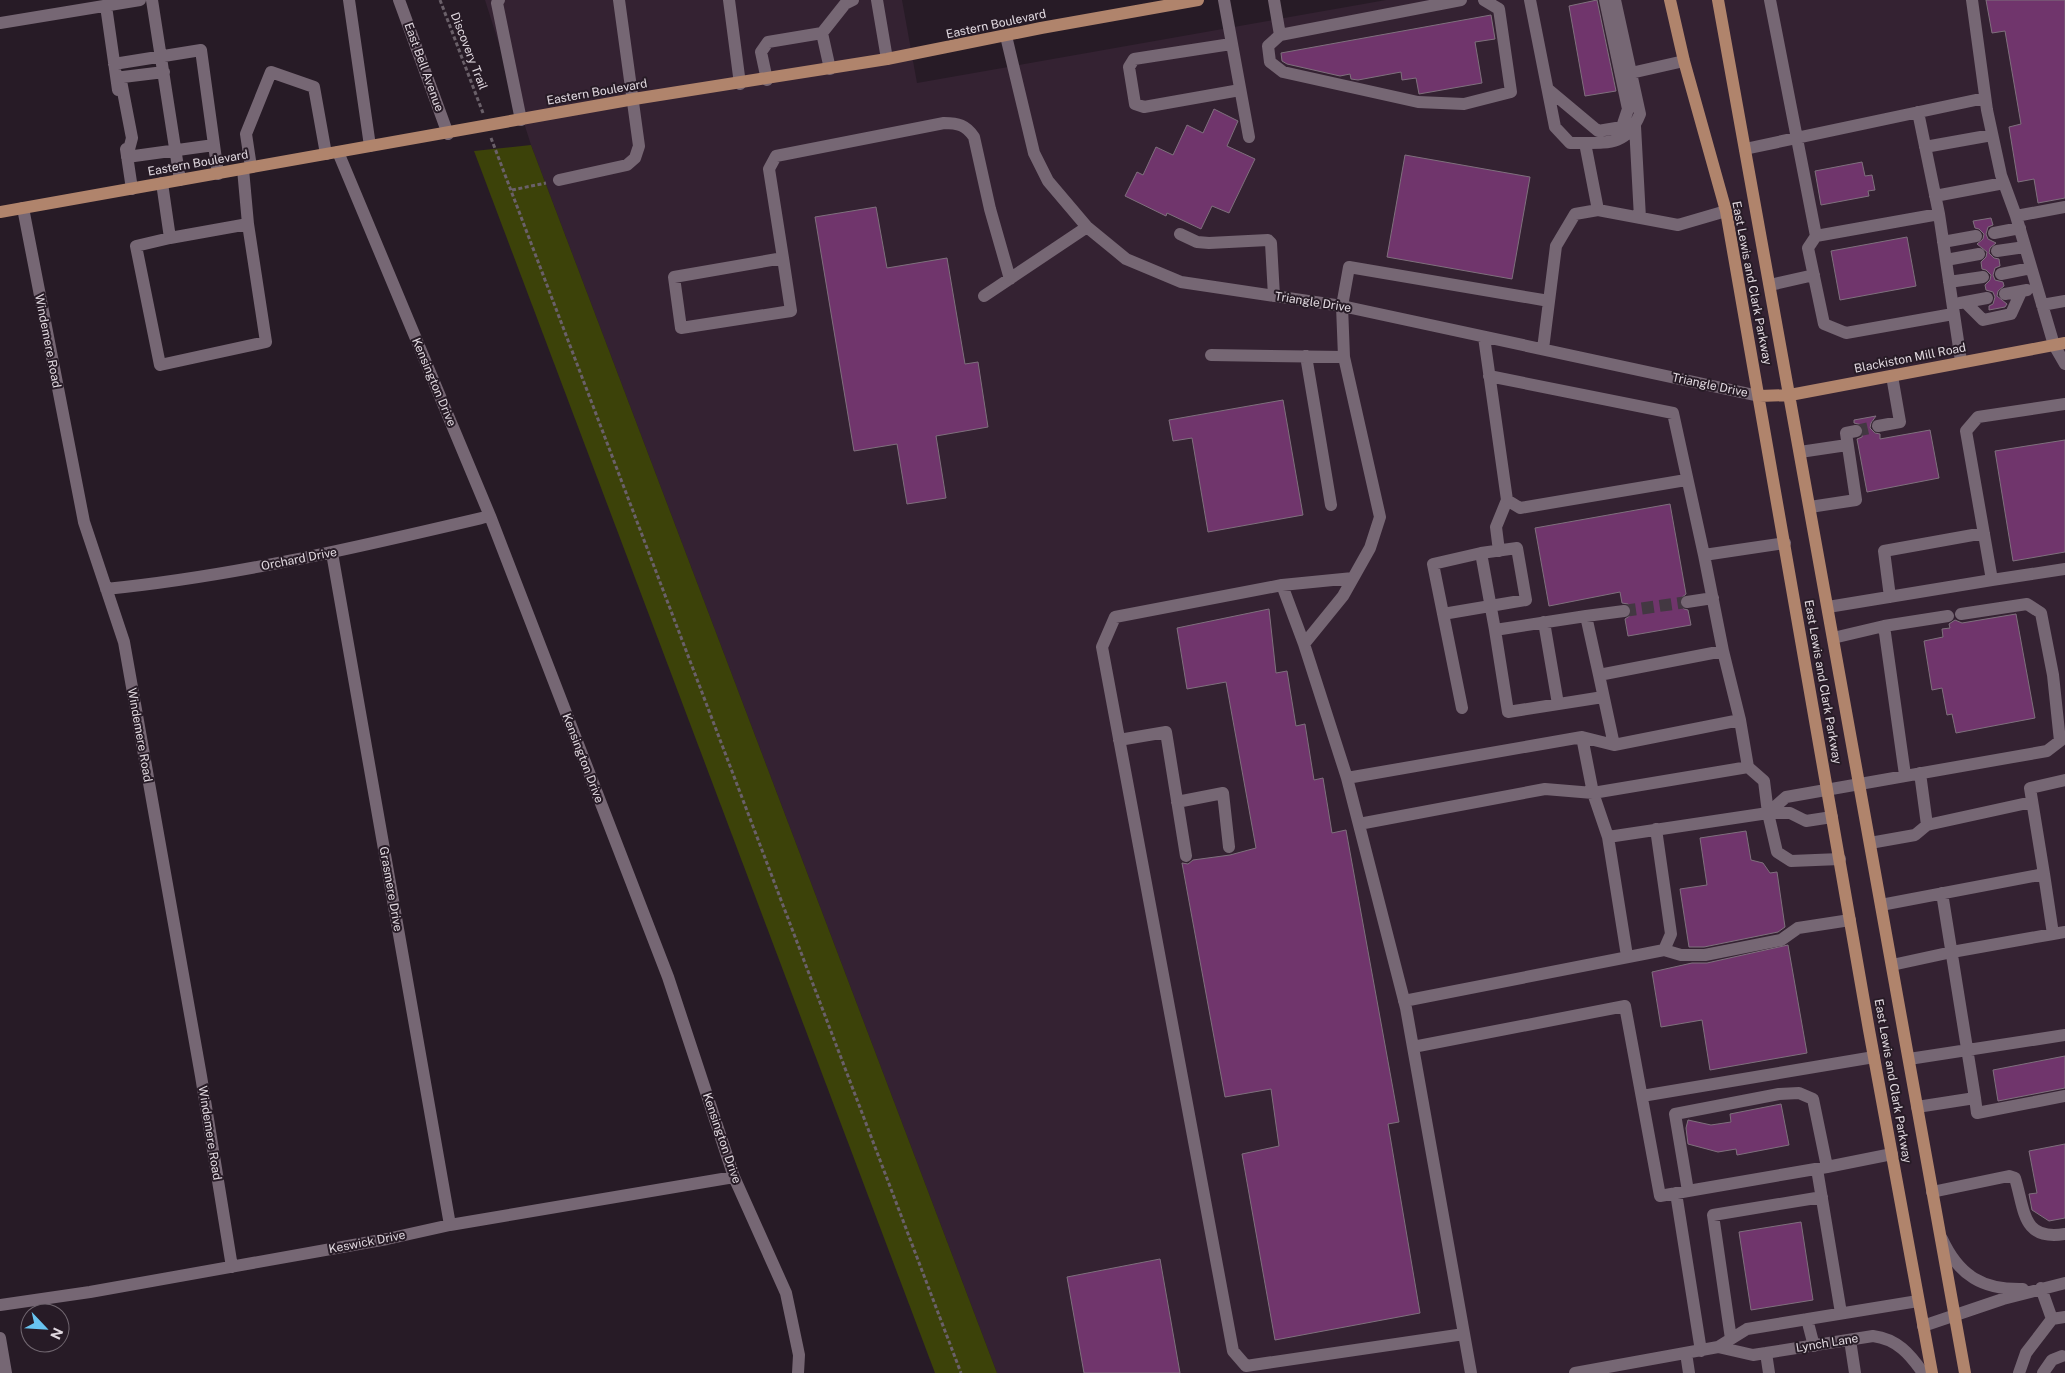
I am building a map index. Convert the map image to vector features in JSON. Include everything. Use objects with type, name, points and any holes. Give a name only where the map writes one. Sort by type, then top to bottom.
[{"type":"main road","name":"Eastern Boulevard","points":[[0,212],[370,146],[448,134],[634,99],[887,60],[1006,36],[1135,6],[1198,0]]},
{"type":"main road","name":"East Lewis and Clark Parkway","points":[[1670,0],[1684,61],[1726,211],[1874,1057],[1932,1373]]},
{"type":"main road","name":"East Lewis and Clark Parkway","points":[[1718,0],[1965,1373]]},
{"type":"main road","name":"Blackiston Mill Road","points":[[1759,396],[1790,395],[1960,361],[2060,344]]},
{"type":"street","points":[[0,23],[140,0]]},
{"type":"street","points":[[152,0],[180,180]]},
{"type":"street","points":[[349,0],[370,146]]},
{"type":"street","name":"East Bell Avenue","points":[[399,0],[448,134]]},
{"type":"street","points":[[499,0],[497,3],[521,120]]},
{"type":"street","points":[[559,180],[627,165],[635,158],[639,146],[619,0]]},
{"type":"street","points":[[729,0],[740,84]]},
{"type":"street","points":[[767,80],[761,52],[768,42],[822,33],[845,4],[853,0]]},
{"type":"street","points":[[876,0],[887,60]]},
{"type":"street","points":[[1224,0],[1249,137]]},
{"type":"street","points":[[1274,0],[1280,35]]},
{"type":"street","points":[[1461,0],[1280,35],[1268,46],[1270,62],[1283,72],[1418,102],[1464,104],[1511,92],[1499,9],[1484,0]]},
{"type":"street","points":[[1530,0],[1555,128],[1570,143],[1624,138],[1635,126],[1640,114],[1615,0]]},
{"type":"street","points":[[1549,90],[1598,131],[1622,127],[1628,109],[1605,0]]},
{"type":"street","points":[[1770,0],[1816,236],[1808,248],[1824,324],[1846,333],[1953,309],[1965,302],[1987,298]]},
{"type":"street","points":[[1972,0],[1985,98],[2004,183],[2018,222],[2036,289],[2060,344],[2065,364]]},
{"type":"street","points":[[106,6],[132,189]]},
{"type":"street","points":[[822,33],[830,69]]},
{"type":"street","name":"Triangle Drive","points":[[1006,36],[1034,153],[1048,181],[1087,227],[1126,259],[1181,282],[1342,306],[1759,396]]},
{"type":"street","points":[[1231,44],[1134,59],[1129,67],[1135,104],[1144,107],[1240,90]]},
{"type":"street","points":[[114,64],[201,50],[218,174]]},
{"type":"street","points":[[1631,72],[1684,61]]},
{"type":"street","points":[[127,157],[132,138],[121,81],[123,77],[164,72]]},
{"type":"street","name":"Kensington Drive","points":[[247,168],[246,134],[271,72],[314,87],[332,153],[490,516],[668,977],[734,1177],[786,1293],[799,1355],[798,1373]]},
{"type":"street","points":[[1745,149],[1985,98]]},
{"type":"street","points":[[1918,112],[1939,214],[1960,361]]},
{"type":"street","points":[[783,258],[674,277],[681,328],[791,311],[783,258],[769,169],[776,156],[944,124],[958,123],[968,129],[974,137],[990,209],[1010,278]]},
{"type":"street","points":[[1635,126],[1640,218]]},
{"type":"street","points":[[1925,147],[1992,135]]},
{"type":"street","points":[[1584,143],[1598,210]]},
{"type":"street","points":[[127,157],[214,145]]},
{"type":"street","points":[[247,168],[248,224],[266,342],[160,365],[136,246],[248,224]]},
{"type":"street","points":[[162,183],[170,238]]},
{"type":"street","points":[[1935,196],[2004,183]]},
{"type":"street","points":[[1994,233],[2018,222],[2065,207]]},
{"type":"street","name":"Windemere Road","points":[[23,208],[84,522],[124,642],[201,1076],[232,1267]]},
{"type":"street","points":[[1543,349],[1556,246],[1575,214],[1598,210],[1678,226],[1726,211]]},
{"type":"street","points":[[1816,236],[1939,214]]},
{"type":"street","points":[[984,296],[1087,227]]},
{"type":"street","points":[[1180,234],[1197,242],[1209,243],[1268,240],[1271,243],[1274,296]]},
{"type":"street","points":[[1943,242],[1976,236]]},
{"type":"street","points":[[1997,251],[2025,247]]},
{"type":"street","points":[[1946,260],[1979,254]]},
{"type":"street","points":[[1304,644],[1343,596],[1370,548],[1380,517],[1344,357],[1342,306],[1349,267],[1549,301]]},
{"type":"street","points":[[2002,274],[2031,268]]},
{"type":"street","points":[[1770,285],[1814,275]]},
{"type":"street","points":[[1949,282],[1983,277]]},
{"type":"street","points":[[2005,294],[2036,289]]},
{"type":"street","points":[[1965,302],[1982,320],[2011,314],[2021,292]]},
{"type":"street","points":[[2042,305],[2065,301]]},
{"type":"street","points":[[1484,337],[1507,500],[1496,527],[1499,551]]},
{"type":"street","points":[[1211,355],[1344,357]]},
{"type":"street","points":[[1306,356],[1332,505]]},
{"type":"street","points":[[1489,376],[1673,413],[1713,598],[1722,651],[1740,720],[1748,767],[1764,781],[1768,814],[1777,852],[1792,861],[1840,859]]},
{"type":"street","points":[[1878,426],[1900,422],[1892,376]]},
{"type":"street","points":[[1992,580],[1966,431],[1978,417],[2065,404]]},
{"type":"street","points":[[1810,507],[1856,500],[1846,433],[1856,431]]},
{"type":"street","points":[[1800,452],[1848,445]]},
{"type":"street","points":[[1507,500],[1520,508],[1686,480]]},
{"type":"street","name":"Orchard Drive","points":[[106,589],[178,582],[332,553],[490,516]]},
{"type":"street","points":[[1890,597],[1884,551],[1984,533]]},
{"type":"street","points":[[1704,555],[1785,543]]},
{"type":"street","points":[[1443,614],[1526,600],[1517,548],[1481,553],[1433,564],[1443,614],[1462,708]]},
{"type":"street","name":"Grasmere Drive","points":[[332,553],[450,1225]]},
{"type":"street","points":[[1481,553],[1492,606],[1508,712],[1603,698]]},
{"type":"street","points":[[1828,607],[2065,568]]},
{"type":"street","points":[[1353,578],[1282,585],[1115,617],[1102,647],[1233,1351],[1246,1366],[1464,1334]]},
{"type":"street","points":[[1282,585],[1304,644],[1347,778],[1404,1001],[1470,1373]]},
{"type":"street","points":[[1687,602],[1713,598]]},
{"type":"street","points":[[1768,814],[1786,797],[2047,751],[2060,741],[2053,675],[2041,613],[2027,604],[1884,626],[1833,638]]},
{"type":"street","points":[[1495,630],[1624,611]]},
{"type":"street","points":[[1586,616],[1614,745]]},
{"type":"street","points":[[1544,622],[1558,704]]},
{"type":"street","points":[[1884,626],[1905,775]]},
{"type":"street","points":[[1599,675],[1722,651]]},
{"type":"street","points":[[1347,778],[1582,737],[1614,745],[1740,720]]},
{"type":"street","points":[[1119,740],[1166,732],[1186,856]]},
{"type":"street","points":[[1582,737],[1593,793],[1608,836],[1627,956]]},
{"type":"street","points":[[1359,824],[1545,789],[1593,793],[1748,767]]},
{"type":"street","points":[[1920,773],[1927,824]]},
{"type":"street","points":[[1892,965],[2059,933],[2044,874],[2030,788],[2065,780]]},
{"type":"street","points":[[1178,802],[1223,793],[1229,847]]},
{"type":"street","points":[[1870,843],[1915,835],[1927,824],[2032,802]]},
{"type":"street","points":[[1608,836],[1768,814],[1790,813],[1806,821],[1832,817]]},
{"type":"street","points":[[1656,829],[1671,934],[1664,950]]},
{"type":"street","points":[[1881,905],[2044,874]]},
{"type":"street","points":[[1942,893],[1977,1113],[2065,1096]]},
{"type":"street","points":[[1404,1001],[1664,950],[1681,955],[1705,955],[1781,940],[1798,928],[1850,920]]},
{"type":"street","points":[[1412,1046],[1625,1006],[1660,1196],[1892,1154]]},
{"type":"street","points":[[1909,1059],[2065,1035]]},
{"type":"street","points":[[1642,1096],[1874,1057]]},
{"type":"street","points":[[1700,1351],[1675,1114],[1779,1094],[1799,1093],[1813,1099],[1822,1168],[1822,1197],[1841,1313]]},
{"type":"street","points":[[1917,1107],[1975,1098]]},
{"type":"street","points":[[1932,1192],[2009,1176],[2015,1178],[2029,1224],[2038,1234],[2050,1236],[2065,1234]]},
{"type":"street","name":"Keswick Drive","points":[[0,1305],[90,1292],[387,1239],[450,1225],[734,1177]]},
{"type":"street","points":[[1731,1339],[1713,1216],[1822,1197]]},
{"type":"street","points":[[1940,1234],[1952,1258],[1981,1283],[1997,1288],[2041,1288]]},
{"type":"street","points":[[1923,1326],[2041,1288],[2065,1284]]},
{"type":"street","points":[[2041,1288],[2052,1319]]},
{"type":"street","name":"Lynch Lane","points":[[1575,1373],[1718,1347],[1747,1329],[1918,1301]]},
{"type":"street","points":[[2019,1373],[2026,1353],[2052,1319],[2065,1317]]},
{"type":"street","points":[[1806,1319],[1814,1346]]},
{"type":"street","name":"Lynch Lane","points":[[1718,1347],[1754,1356],[1873,1336],[1890,1340],[1912,1357],[1923,1373]]},
{"type":"street","points":[[0,1338],[6,1373]]},
{"type":"street","points":[[1850,1340],[1855,1373]]},
{"type":"street","points":[[1686,1353],[1689,1373]]},
{"type":"street","points":[[1766,1353],[1769,1373]]},
{"type":"street","points":[[2043,1373],[2052,1360],[2062,1356]]},
{"type":"path","name":"Discovery Trail","points":[[440,0],[481,107]]},
{"type":"path","points":[[493,143],[962,1373]]},
{"type":"path","points":[[512,190],[559,180]]},
{"type":"shaded area","points":[[485,0],[902,0],[917,83],[1386,0],[2065,0],[2065,1373],[997,1373],[531,145]]},
{"type":"green space","points":[[531,145],[997,1373],[935,1373],[474,151]]},
{"type":"building","points":[[1597,0],[1616,91],[1585,96],[1569,6]]},
{"type":"building","points":[[1986,0],[2065,0],[2065,198],[2038,203],[2034,179],[2018,182],[2009,127],[2021,124],[2005,31],[1992,33]]},
{"type":"building","points":[[1491,15],[1495,39],[1475,42],[1482,83],[1419,94],[1416,78],[1402,80],[1401,72],[1358,80],[1351,79],[1350,74],[1340,76],[1287,64],[1282,61],[1281,53]]},
{"type":"building","points":[[1214,109],[1238,121],[1227,146],[1255,159],[1229,213],[1212,206],[1201,229],[1167,213],[1166,216],[1125,196],[1137,172],[1143,175],[1156,147],[1173,155],[1187,125],[1203,133]]},
{"type":"building","points":[[1405,155],[1530,177],[1512,279],[1387,257]]},
{"type":"building","points":[[1862,162],[1865,176],[1872,175],[1875,190],[1868,191],[1869,196],[1821,205],[1815,171]]},
{"type":"building","points":[[876,207],[887,268],[947,258],[965,364],[978,362],[988,427],[936,436],[946,498],[907,504],[897,444],[854,451],[815,217]]},
{"type":"building","points":[[1991,218],[1993,225],[1988,227],[1986,234],[1988,239],[1996,243],[1990,248],[1989,253],[1994,258],[1999,259],[2000,266],[1995,268],[1993,275],[1995,280],[2003,282],[2004,286],[1998,291],[1997,296],[2007,304],[2005,307],[1989,310],[1989,306],[1993,304],[1995,297],[1993,292],[1986,290],[1985,285],[1990,280],[1991,275],[1982,269],[1981,262],[1986,257],[1987,252],[1977,244],[1983,239],[1984,234],[1975,228],[1973,221]]},
{"type":"building","points":[[1907,237],[1916,286],[1840,300],[1831,251]]},
{"type":"building","points":[[1283,400],[1303,515],[1208,532],[1192,438],[1173,441],[1169,420]]},
{"type":"building","points":[[1876,416],[1870,428],[1875,433],[1880,434],[1880,439],[1930,430],[1939,478],[1867,492],[1857,439],[1862,437],[1864,430],[1862,425],[1854,423],[1854,420]]},
{"type":"building","points":[[2065,440],[2065,552],[2013,561],[1995,451]]},
{"type":"building","points":[[1670,504],[1686,594],[1680,599],[1679,604],[1688,610],[1691,625],[1628,636],[1625,619],[1631,615],[1632,609],[1628,604],[1622,603],[1620,592],[1549,606],[1535,528]]},
{"type":"building","points":[[1269,609],[1276,673],[1287,671],[1296,726],[1305,724],[1314,780],[1323,778],[1332,833],[1346,830],[1399,1122],[1388,1124],[1420,1313],[1275,1340],[1242,1154],[1279,1146],[1271,1089],[1225,1097],[1182,863],[1188,864],[1193,860],[1230,855],[1256,848],[1226,682],[1187,689],[1177,628]]},
{"type":"building","points":[[2016,614],[2035,718],[1956,733],[1952,714],[1947,715],[1942,688],[1932,690],[1924,641],[1943,637],[1942,629],[1950,628],[1949,624],[1955,620],[1962,623]]},
{"type":"building","points":[[1746,831],[1751,860],[1763,863],[1770,873],[1777,872],[1785,927],[1778,932],[1704,947],[1689,947],[1680,889],[1707,885],[1700,838]]},
{"type":"building","points":[[1788,945],[1807,1053],[1710,1070],[1702,1020],[1661,1027],[1652,972],[1692,963],[1707,963]]},
{"type":"building","points":[[2065,1056],[2065,1088],[1998,1101],[1993,1070]]},
{"type":"building","points":[[1781,1104],[1789,1145],[1737,1155],[1736,1149],[1718,1152],[1688,1144],[1686,1128],[1688,1120],[1711,1125],[1731,1122],[1730,1114]]},
{"type":"building","points":[[2065,1144],[2065,1218],[2049,1221],[2032,1210],[2029,1194],[2037,1193],[2029,1151]]},
{"type":"building","points":[[1801,1222],[1813,1300],[1751,1310],[1739,1232]]},
{"type":"building","points":[[1160,1259],[1180,1373],[1084,1373],[1067,1277]]},
{"type":"tunnel","points":[[1856,431],[1878,426]]},
{"type":"tunnel","points":[[1624,611],[1687,602]]}]
